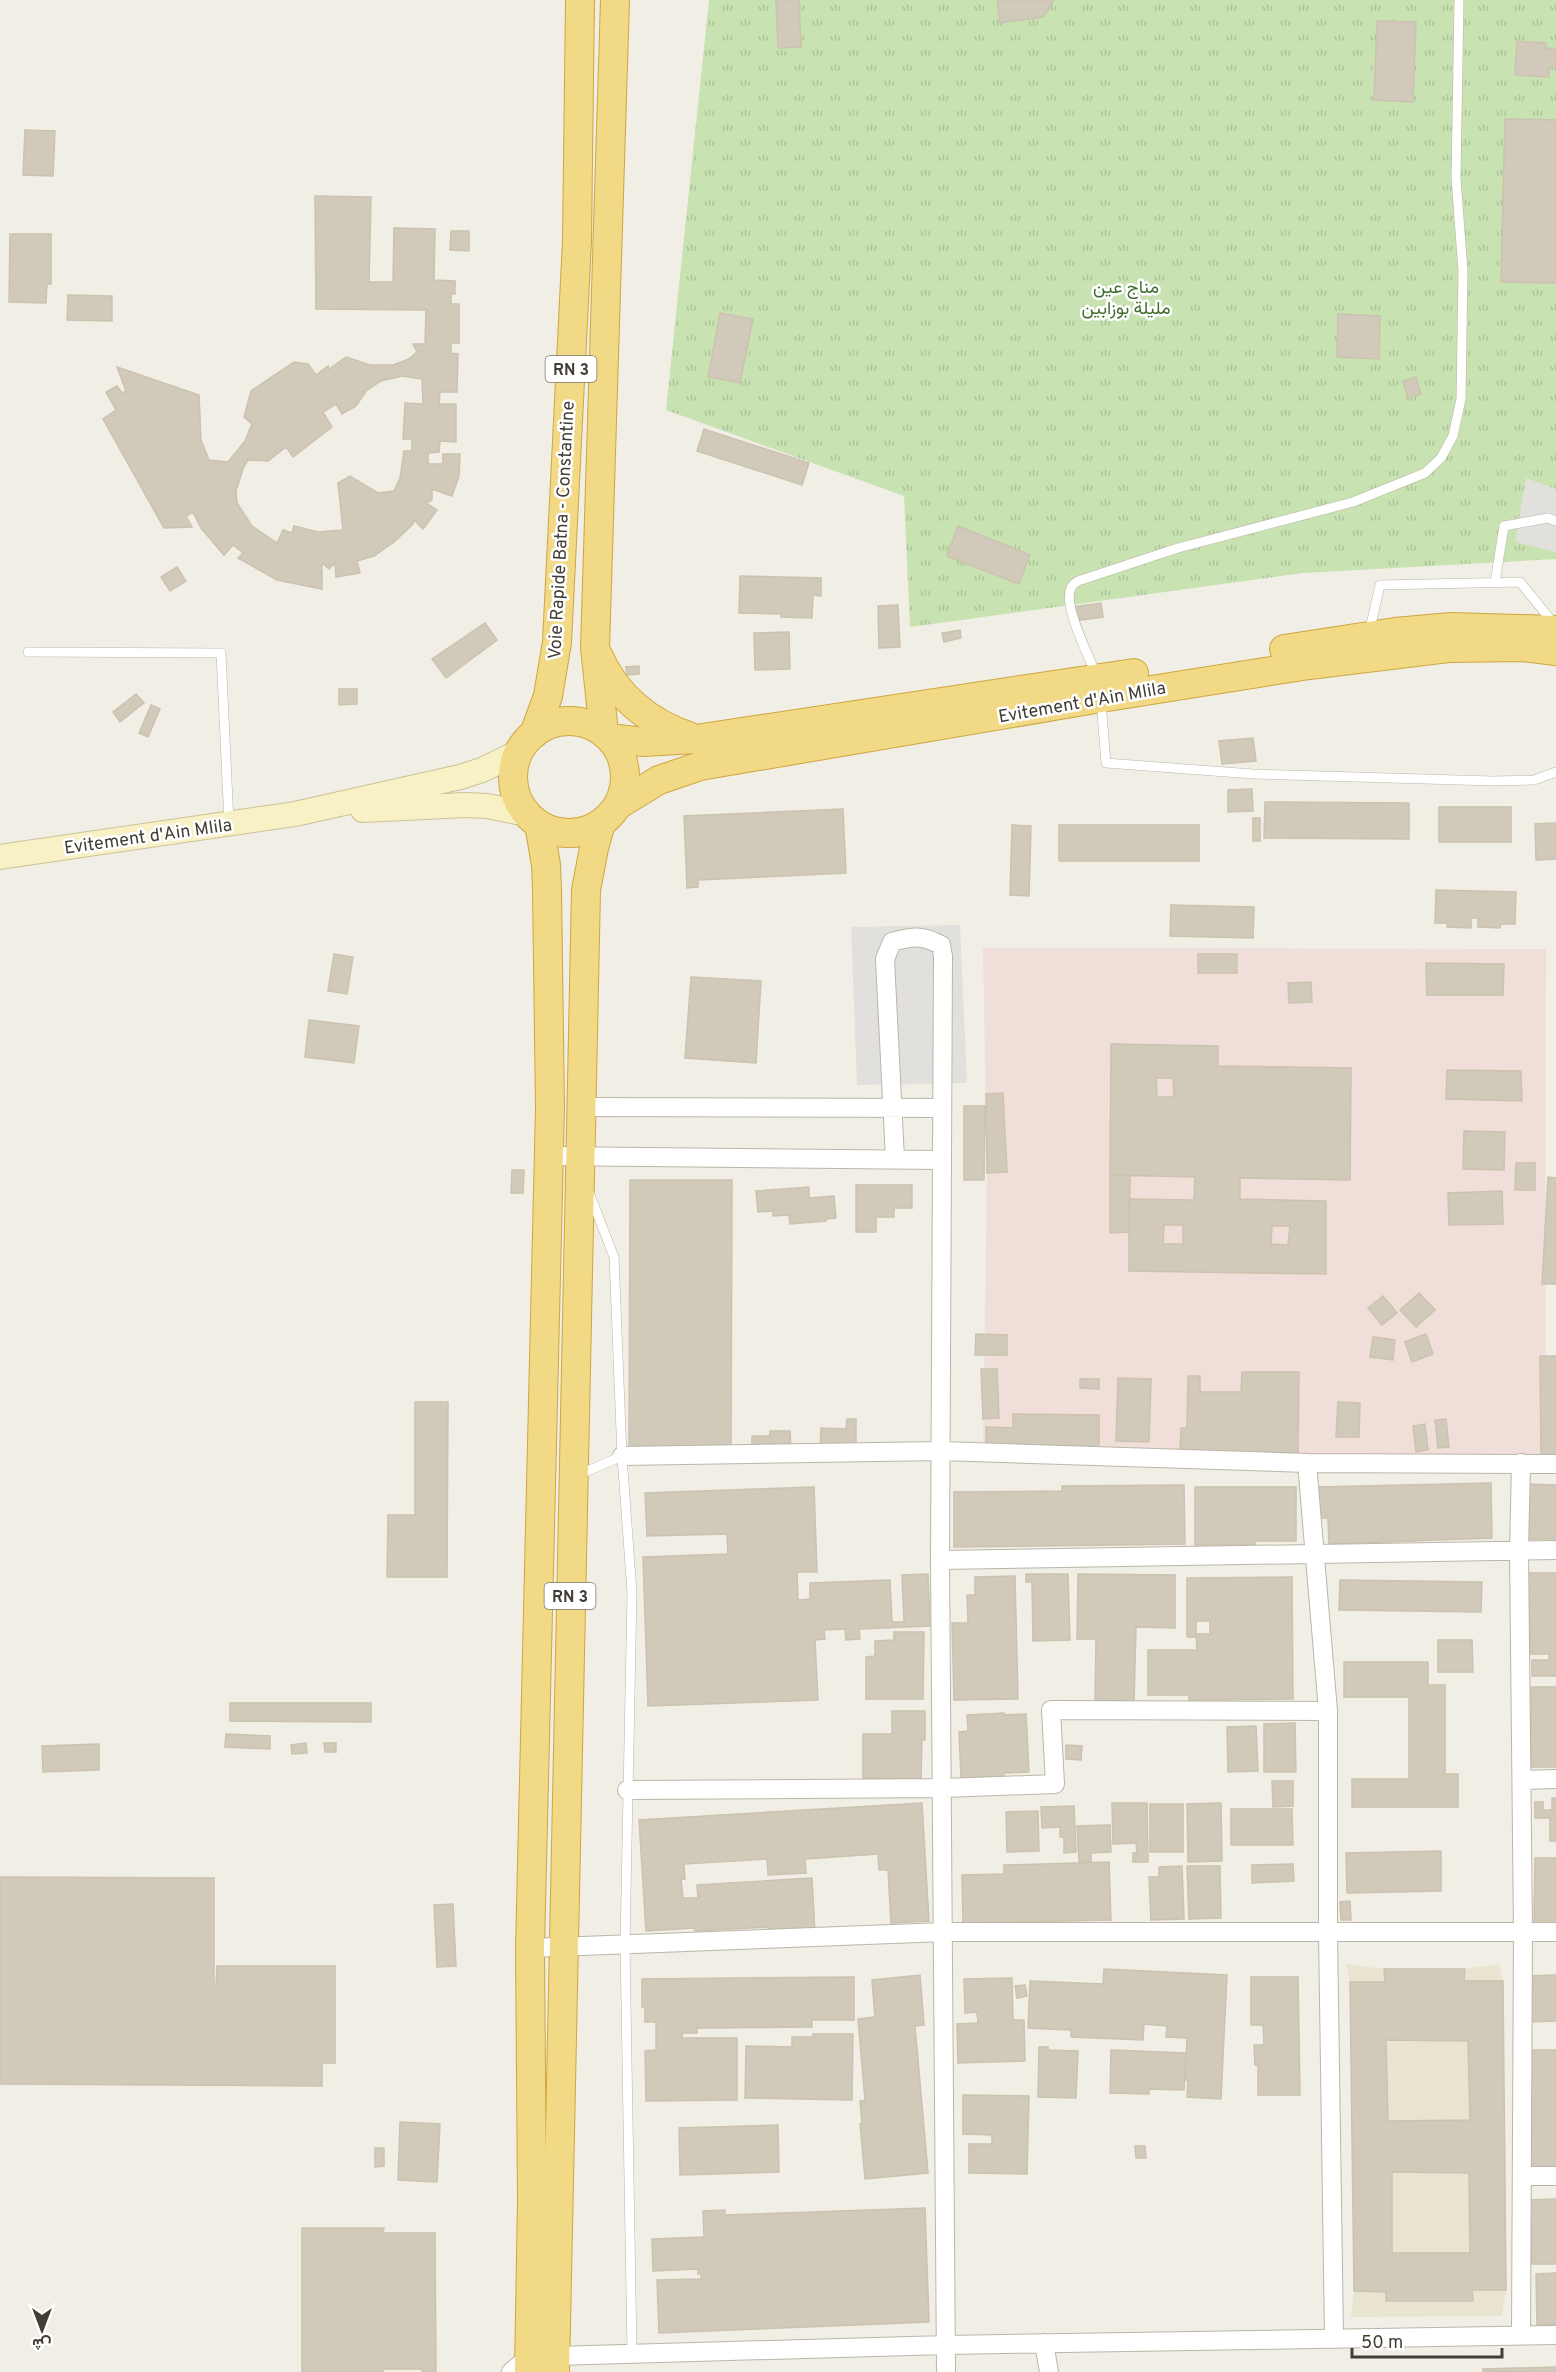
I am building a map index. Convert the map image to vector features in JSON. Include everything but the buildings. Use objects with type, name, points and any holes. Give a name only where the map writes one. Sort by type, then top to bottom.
[{"type":"highway","name":"Voie Rapide Batna - Constantine","points":[[526,743],[548,696],[557,642],[578,241],[580,0]]},
{"type":"highway","name":"Voie Rapide Batna - Constantine","points":[[607,736],[595,648],[615,0]]},
{"type":"highway","name":"Evitement d'Ain Mlila","points":[[610,814],[660,780],[700,766],[1368,636],[1451,627],[1556,628]]},
{"type":"highway","name":"Evitement d'Ain Mlila","points":[[607,736],[644,742],[696,739],[1099,688],[1448,648],[1522,647],[1556,651]]},
{"type":"highway","points":[[595,648],[618,689],[634,706],[673,731],[696,739]]},
{"type":"highway","points":[[561,722],[591,725],[607,736],[620,753],[625,770],[624,788],[610,814],[590,829],[564,833],[533,819],[515,791],[514,771],[526,743],[547,726],[561,722]]},
{"type":"highway","name":"RN 3","points":[[536,2366],[562,1947],[586,890],[594,848],[610,814]]},
{"type":"highway","name":"RN 3","points":[[533,819],[546,865],[549,1156],[530,1948],[536,2366]]},
{"type":"main road","points":[[295,814],[460,777],[482,770],[526,743]]},
{"type":"main road","points":[[295,814],[465,805],[487,806],[533,819]]},
{"type":"main road","name":"Evitement d'Ain Mlila","points":[[0,857],[295,814]]},
{"type":"street","points":[[896,1159],[885,959],[892,942],[908,937],[927,937],[941,945],[943,956],[940,1560],[944,1788],[946,2372]]},
{"type":"street","points":[[580,1107],[942,1108]]},
{"type":"street","points":[[549,1156],[580,1163],[942,1160]]},
{"type":"street","points":[[622,1456],[942,1451],[1307,1463],[1556,1464]]},
{"type":"street","points":[[1307,1463],[1328,1711],[1328,1932],[1334,2338]]},
{"type":"street","points":[[1521,1463],[1518,1550],[1523,1932],[1521,2335]]},
{"type":"street","points":[[940,1560],[1313,1552],[1556,1550]]},
{"type":"street","points":[[627,1790],[944,1788],[1055,1784],[1051,1710],[1328,1711]]},
{"type":"street","points":[[1522,1780],[1556,1779]]},
{"type":"street","points":[[530,1948],[944,1932],[1556,1932]]},
{"type":"street","points":[[1522,2176],[1556,2176]]},
{"type":"street","points":[[536,2366],[632,2353],[1044,2343],[1556,2335]]},
{"type":"street","points":[[1044,2343],[1049,2372]]},
{"type":"lane","points":[[1459,0],[1456,178],[1462,271],[1461,399],[1453,436],[1441,458],[1425,472],[1353,502],[1178,548],[1078,581],[1070,588],[1069,597],[1072,616],[1099,688],[1106,763],[1253,774],[1493,781],[1534,780],[1556,772]]},
{"type":"lane","points":[[1495,582],[1504,526],[1548,518],[1556,521]]},
{"type":"lane","points":[[1368,636],[1380,585],[1520,582],[1556,628]]},
{"type":"lane","points":[[28,652],[221,653],[230,825]]},
{"type":"lane","points":[[580,1163],[614,1257],[622,1456],[632,1593],[625,1944],[632,2353]]},
{"type":"lane","points":[[573,1478],[622,1456]]},
{"type":"shaded area","points":[[1526,478],[1556,489],[1556,552],[1515,542]]},
{"type":"shaded area","points":[[960,925],[967,1083],[857,1085],[851,927]]},
{"type":"shaded area","points":[[983,948],[1546,949],[1545,1457],[983,1456],[987,1173]]},
{"type":"shaded area","points":[[1346,1964],[1384,1969],[1465,1969],[1499,1964],[1503,1981],[1506,2290],[1502,2316],[1351,2317],[1354,2291],[1350,1982]]},
{"type":"green space","name":"مناج عين مليلة بوزابين","points":[[709,0],[1556,0],[1556,559],[1303,573],[910,627],[904,496],[666,410]]}]
